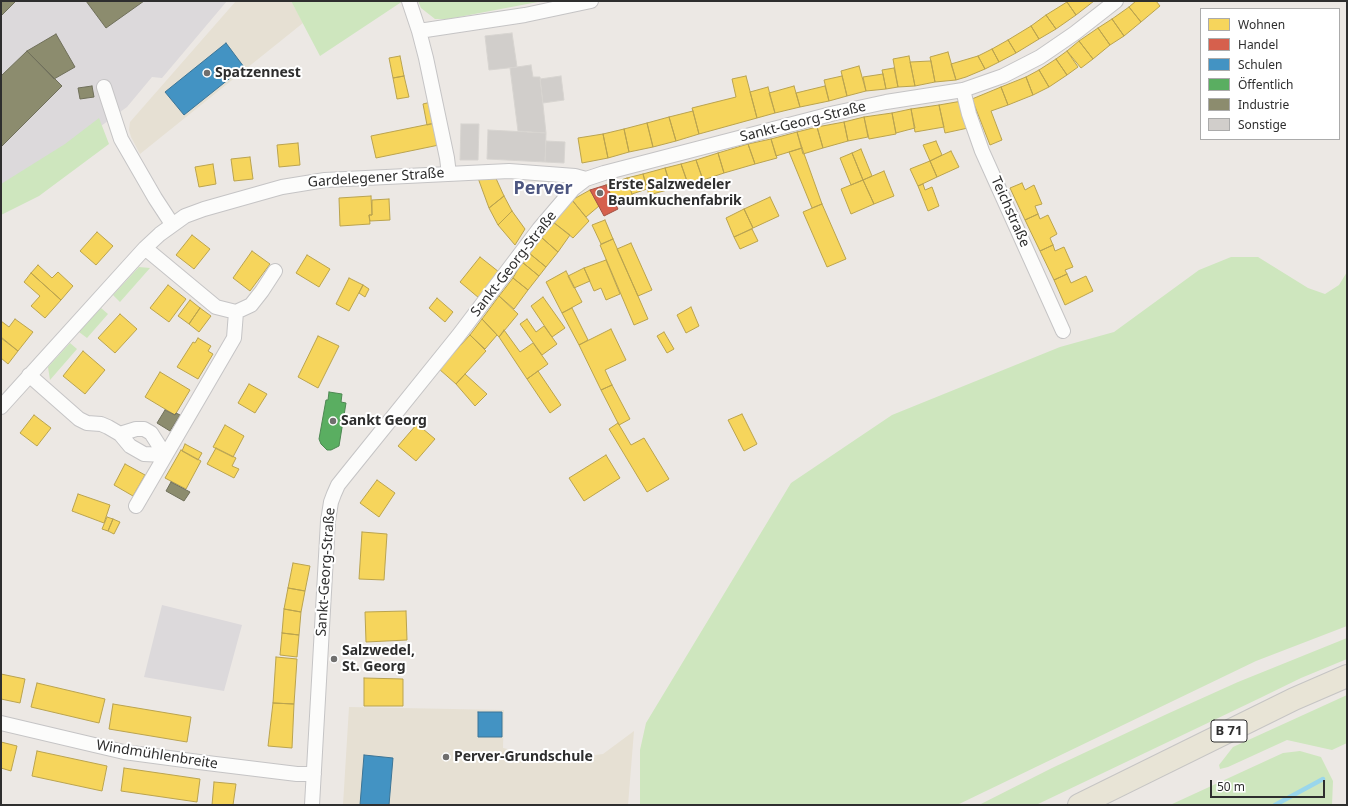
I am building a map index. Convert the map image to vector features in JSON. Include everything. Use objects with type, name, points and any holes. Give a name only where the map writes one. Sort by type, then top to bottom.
[{"type":"main road","name":"B 71","points":[[1079,805],[1294,699],[1347,676]]},
{"type":"street","points":[[409,1],[419,31],[447,158],[449,174]]},
{"type":"street","points":[[419,31],[525,15],[591,1]]},
{"type":"street","name":"Sankt-Georg-Straße","points":[[312,805],[328,521],[334,494],[346,475],[458,336],[539,229],[573,189],[586,179],[612,171],[835,113],[886,102],[963,90],[1003,76],[1040,56],[1075,33],[1116,1]]},
{"type":"street","points":[[104,87],[121,139],[155,198],[172,224]]},
{"type":"street","name":"Teichstraße","points":[[963,90],[969,114],[982,151],[1063,331]]},
{"type":"street","name":"Gardelegener Straße","points":[[1,407],[145,248],[172,224],[185,216],[204,209],[282,187],[324,180],[510,171],[575,176],[586,179]]},
{"type":"street","points":[[145,248],[216,307],[236,312],[251,305],[275,271]]},
{"type":"street","points":[[136,506],[234,338],[236,312]]},
{"type":"street","points":[[29,376],[80,419],[93,424],[101,424],[120,434],[130,446],[144,454],[165,455]]},
{"type":"street","points":[[120,434],[136,429],[144,429],[151,433],[165,455]]},
{"type":"street","name":"Windmühlenbreite","points":[[1,723],[131,753],[297,774],[314,774]]},
{"type":"shaded area","points":[[1,1],[227,1],[162,78],[152,77],[127,107],[75,145],[1,192]]},
{"type":"shaded area","name":"Spatzennest","points":[[236,1],[291,1],[303,23],[140,154],[131,137],[129,130],[130,122]]},
{"type":"shaded area","points":[[162,605],[242,625],[224,691],[144,677]]},
{"type":"shaded area","name":"Perver-Grundschule","points":[[349,707],[504,710],[503,748],[558,760],[603,754],[634,731],[628,805],[343,805]]},
{"type":"green space","points":[[291,1],[403,1],[320,56]]},
{"type":"green space","points":[[418,1],[543,1],[448,19],[435,19],[421,8]]},
{"type":"green space","points":[[99,118],[109,144],[39,196],[1,215],[1,184],[65,144]]},
{"type":"green space","points":[[1231,257],[1258,257],[1308,288],[1325,294],[1339,285],[1347,272],[1347,626],[1256,661],[957,805],[640,805],[640,750],[646,723],[791,483],[892,415],[1060,347],[1114,332],[1199,270]]},
{"type":"green space","points":[[139,267],[150,268],[120,302],[113,295]]},
{"type":"green space","points":[[101,308],[108,314],[87,338],[79,332]]},
{"type":"green space","points":[[70,343],[77,349],[50,380],[48,367]]},
{"type":"green space","points":[[1347,638],[1347,659],[1301,678],[1036,805],[979,805],[1052,768],[1167,714],[1238,682]]},
{"type":"green space","points":[[1347,695],[1347,743],[1332,750],[1287,740],[1228,767],[1220,769],[1219,765],[1233,747]]},
{"type":"green space","points":[[1300,751],[1321,757],[1333,781],[1332,805],[1170,805],[1283,753]]},
{"type":"building: Wohnen","points":[[1094,1],[1076,15],[1067,2]]},
{"type":"building: Wohnen","points":[[1136,1],[1156,1],[1160,6],[1141,22],[1129,7]]},
{"type":"building: Wohnen","points":[[1067,2],[1076,15],[1056,29],[1046,15]]},
{"type":"building: Wohnen","points":[[1129,7],[1141,22],[1124,36],[1112,19]]},
{"type":"building: Wohnen","points":[[1046,15],[1056,29],[1039,39],[1031,26]]},
{"type":"building: Wohnen","points":[[1112,19],[1124,36],[1110,45],[1098,28]]},
{"type":"building: Wohnen","points":[[1031,26],[1039,39],[1016,53],[1008,40]]},
{"type":"building: Wohnen","points":[[1098,28],[1110,45],[1093,59],[1079,41]]},
{"type":"building: Wohnen","points":[[1008,40],[1016,53],[999,62],[992,49]]},
{"type":"building: Wohnen","points":[[1079,41],[1093,59],[1081,68],[1067,51]]},
{"type":"building: Wohnen","points":[[992,49],[999,62],[985,69],[978,56]]},
{"type":"building: Wohnen","points":[[1067,51],[1078,67],[1067,75],[1056,59]]},
{"type":"building: Wohnen","points":[[948,52],[956,80],[935,82],[930,57]]},
{"type":"building: Wohnen","points":[[400,56],[404,76],[393,78],[389,58]]},
{"type":"building: Wohnen","points":[[909,56],[915,86],[898,87],[893,59]]},
{"type":"building: Wohnen","points":[[978,56],[985,69],[956,80],[951,64]]},
{"type":"building: Wohnen","points":[[1056,59],[1067,75],[1049,87],[1039,70]]},
{"type":"building: Wohnen","points":[[931,61],[935,82],[915,86],[910,62]]},
{"type":"building: Wohnen","points":[[859,66],[866,91],[847,96],[841,71]]},
{"type":"building: Wohnen","points":[[894,68],[898,87],[886,89],[882,70]]},
{"type":"building: Wohnen","points":[[1039,70],[1049,87],[1033,95],[1026,77]]},
{"type":"building: Wohnen","points":[[883,74],[886,89],[866,91],[863,77]]},
{"type":"building: Wohnen","points":[[404,76],[409,97],[397,99],[393,78]]},
{"type":"building: Wohnen","points":[[746,76],[757,118],[699,134],[692,108],[736,97],[732,79]]},
{"type":"building: Wohnen","points":[[842,76],[847,96],[829,101],[824,80]]},
{"type":"building: Wohnen","points":[[1026,77],[1033,95],[1008,105],[1001,87]]},
{"type":"building: Wohnen","points":[[794,86],[800,107],[775,113],[769,93]]},
{"type":"building: Wohnen","points":[[825,86],[829,101],[800,107],[796,93]]},
{"type":"building: Wohnen","points":[[768,87],[775,113],[757,118],[750,92]]},
{"type":"building: Wohnen","points":[[1001,87],[1008,105],[991,111],[1002,140],[990,145],[972,99]]},
{"type":"building: Wohnen","points":[[962,101],[968,128],[945,133],[939,105]]},
{"type":"building: Wohnen","points":[[431,102],[435,123],[427,125],[423,104]]},
{"type":"building: Wohnen","points":[[939,105],[944,127],[915,132],[911,109]]},
{"type":"building: Wohnen","points":[[911,109],[915,128],[896,133],[892,113]]},
{"type":"building: Wohnen","points":[[693,111],[699,134],[676,141],[669,117]]},
{"type":"building: Wohnen","points":[[892,113],[896,134],[869,139],[864,117]]},
{"type":"building: Wohnen","points":[[669,117],[676,141],[653,147],[647,123]]},
{"type":"building: Wohnen","points":[[864,117],[868,137],[848,141],[844,122]]},
{"type":"building: Wohnen","points":[[844,122],[848,141],[823,148],[817,127]]},
{"type":"building: Wohnen","points":[[435,123],[439,145],[376,158],[371,136]]},
{"type":"building: Wohnen","points":[[647,123],[653,147],[629,152],[624,129]]},
{"type":"building: Wohnen","points":[[817,127],[823,148],[803,154],[797,132]]},
{"type":"building: Wohnen","points":[[624,129],[629,152],[608,158],[603,134]]},
{"type":"building: Wohnen","points":[[797,132],[802,148],[776,156],[771,139]]},
{"type":"building: Wohnen","points":[[603,134],[608,158],[582,163],[578,138]]},
{"type":"building: Wohnen","points":[[771,139],[777,158],[755,164],[748,144]]},
{"type":"building: Wohnen","points":[[936,141],[942,155],[930,161],[923,145]]},
{"type":"building: Wohnen","points":[[298,143],[300,165],[279,167],[277,145]]},
{"type":"building: Wohnen","points":[[748,144],[755,164],[724,173],[718,153]]},
{"type":"building: Wohnen","points":[[802,148],[822,204],[812,208],[789,152]]},
{"type":"building: Wohnen","points":[[861,149],[872,176],[863,180],[852,153]]},
{"type":"building: Wohnen","points":[[951,151],[959,167],[937,177],[930,161]]},
{"type":"building: Wohnen","points":[[718,153],[724,173],[703,180],[696,160]]},
{"type":"building: Wohnen","points":[[852,153],[863,180],[851,185],[840,158]]},
{"type":"building: Wohnen","points":[[250,157],[253,179],[234,181],[231,159]]},
{"type":"building: Wohnen","points":[[696,160],[703,180],[688,184],[681,164]]},
{"type":"building: Wohnen","points":[[930,161],[937,177],[918,186],[910,169]]},
{"type":"building: Wohnen","points":[[213,164],[216,184],[199,187],[195,167]]},
{"type":"building: Wohnen","points":[[681,164],[688,184],[672,190],[665,168]]},
{"type":"building: Wohnen","points":[[665,168],[671,189],[649,195],[643,174]]},
{"type":"building: Wohnen","points":[[884,171],[894,196],[874,204],[863,180]]},
{"type":"building: Wohnen","points":[[494,174],[504,196],[489,208],[478,178]]},
{"type":"building: Wohnen","points":[[643,174],[647,189],[632,194],[627,178]]},
{"type":"building: Wohnen","points":[[627,178],[633,198],[616,205],[606,185]]},
{"type":"building: Wohnen","points":[[863,180],[874,204],[851,214],[841,189]]},
{"type":"building: Wohnen","points":[[1022,183],[1025,190],[1034,185],[1042,204],[1035,206],[1038,214],[1025,220],[1010,188]]},
{"type":"building: Wohnen","points":[[923,184],[925,190],[932,187],[939,206],[928,211],[918,186]]},
{"type":"building: Wohnen","points":[[590,190],[599,206],[586,217],[572,200]]},
{"type":"building: Wohnen","points":[[371,196],[372,215],[369,215],[370,224],[340,226],[339,198]]},
{"type":"building: Wohnen","points":[[504,196],[512,211],[498,225],[489,208]]},
{"type":"building: Wohnen","points":[[770,197],[779,216],[753,228],[744,209]]},
{"type":"building: Wohnen","points":[[389,199],[390,220],[370,221],[369,215],[372,215],[372,200]]},
{"type":"building: Wohnen","points":[[572,200],[589,221],[573,238],[553,222]]},
{"type":"building: Wohnen","points":[[822,204],[846,259],[827,267],[803,212]]},
{"type":"building: Wohnen","points":[[744,209],[753,228],[734,237],[726,218]]},
{"type":"building: Wohnen","points":[[512,211],[525,229],[515,245],[498,225]]},
{"type":"building: Wohnen","points":[[1038,214],[1040,219],[1048,215],[1057,234],[1050,238],[1053,245],[1040,251],[1025,220]]},
{"type":"building: Wohnen","points":[[605,220],[613,239],[601,244],[592,225]]},
{"type":"building: Wohnen","points":[[553,222],[570,235],[558,252],[541,237]]},
{"type":"building: Wohnen","points":[[752,229],[758,241],[740,249],[734,237]]},
{"type":"building: Wohnen","points":[[97,232],[113,246],[96,265],[80,251]]},
{"type":"building: Wohnen","points":[[192,235],[210,249],[194,269],[176,255]]},
{"type":"building: Wohnen","points":[[541,237],[558,252],[546,267],[529,253]]},
{"type":"building: Wohnen","points":[[613,239],[648,319],[634,325],[600,245]]},
{"type":"building: Wohnen","points":[[631,243],[652,290],[638,296],[617,249]]},
{"type":"building: Wohnen","points":[[1053,245],[1055,251],[1064,247],[1073,267],[1065,270],[1067,274],[1054,280],[1040,251]]},
{"type":"building: Wohnen","points":[[252,251],[270,264],[250,291],[233,278]]},
{"type":"building: Wohnen","points":[[529,253],[546,267],[539,276],[522,262]]},
{"type":"building: Wohnen","points":[[307,255],[330,269],[319,287],[296,273]]},
{"type":"building: Wohnen","points":[[480,257],[499,272],[479,298],[460,282]]},
{"type":"building: Wohnen","points":[[606,260],[620,294],[606,300],[601,288],[594,291],[584,268]]},
{"type":"building: Wohnen","points":[[522,262],[539,276],[528,290],[513,278]]},
{"type":"building: Wohnen","points":[[38,265],[52,278],[58,272],[73,286],[61,300],[31,273]]},
{"type":"building: Wohnen","points":[[584,268],[590,281],[574,288],[568,276]]},
{"type":"building: Wohnen","points":[[566,271],[582,302],[562,313],[546,282]]},
{"type":"building: Wohnen","points":[[31,273],[61,300],[45,318],[31,306],[40,296],[24,282]]},
{"type":"building: Wohnen","points":[[1067,274],[1071,283],[1086,276],[1093,291],[1065,305],[1054,280]]},
{"type":"building: Wohnen","points":[[349,278],[363,285],[349,311],[336,304]]},
{"type":"building: Wohnen","points":[[513,278],[528,290],[514,309],[499,296]]},
{"type":"building: Wohnen","points":[[168,285],[186,299],[169,322],[150,308]]},
{"type":"building: Wohnen","points":[[363,285],[369,289],[365,297],[359,293]]},
{"type":"building: Wohnen","points":[[499,296],[518,314],[499,337],[482,319]]},
{"type":"building: Wohnen","points":[[543,297],[565,328],[552,337],[531,306]]},
{"type":"building: Wohnen","points":[[437,298],[453,312],[445,322],[429,308]]},
{"type":"building: Wohnen","points":[[190,300],[200,308],[189,324],[178,316]]},
{"type":"building: Wohnen","points":[[691,307],[699,326],[686,333],[677,315]]},
{"type":"building: Wohnen","points":[[200,308],[211,316],[199,332],[189,324]]},
{"type":"building: Wohnen","points":[[572,308],[588,340],[579,345],[562,313]]},
{"type":"building: Wohnen","points":[[120,314],[137,329],[115,353],[98,338]]},
{"type":"building: Wohnen","points":[[15,319],[33,332],[18,351],[1,337],[1,321],[9,327]]},
{"type":"building: Wohnen","points":[[482,319],[497,335],[485,349],[470,335]]},
{"type":"building: Wohnen","points":[[527,319],[536,332],[544,326],[557,344],[542,355],[520,324]]},
{"type":"building: Wohnen","points":[[611,329],[626,360],[605,370],[612,385],[601,390],[579,345]]},
{"type":"building: Wohnen","points":[[504,330],[520,352],[533,343],[548,364],[527,379],[499,337]]},
{"type":"building: Wohnen","points":[[664,332],[674,349],[667,353],[657,336]]},
{"type":"building: Wohnen","points":[[470,335],[486,351],[456,384],[439,369]]},
{"type":"building: Wohnen","points":[[318,336],[339,346],[318,388],[298,377]]},
{"type":"building: Wohnen","points":[[1,338],[18,351],[8,364],[1,358]]},
{"type":"building: Wohnen","points":[[198,338],[211,346],[208,351],[213,354],[198,379],[177,367],[193,342],[195,343]]},
{"type":"building: Wohnen","points":[[83,351],[105,370],[85,394],[63,376]]},
{"type":"building: Wohnen","points":[[538,371],[561,405],[550,413],[527,379]]},
{"type":"building: Wohnen","points":[[160,372],[190,390],[175,415],[145,397]]},
{"type":"building: Wohnen","points":[[465,374],[487,394],[475,406],[456,384]]},
{"type":"building: Wohnen","points":[[249,384],[267,394],[255,413],[238,403]]},
{"type":"building: Wohnen","points":[[612,385],[630,419],[619,425],[601,390]]},
{"type":"building: Wohnen","points":[[742,414],[757,444],[744,451],[728,420]]},
{"type":"building: Wohnen","points":[[34,415],[51,428],[37,446],[20,433]]},
{"type":"building: Wohnen","points":[[618,423],[631,445],[644,438],[669,479],[647,492],[609,429]]},
{"type":"building: Wohnen","points":[[417,424],[435,439],[416,461],[398,446]]},
{"type":"building: Wohnen","points":[[225,425],[244,436],[233,457],[213,447]]},
{"type":"building: Wohnen","points":[[185,444],[202,453],[198,460],[182,451]]},
{"type":"building: Wohnen","points":[[216,448],[236,458],[232,466],[239,469],[234,478],[207,464]]},
{"type":"building: Wohnen","points":[[181,450],[201,461],[186,489],[165,478]]},
{"type":"building: Wohnen","points":[[606,455],[620,478],[584,501],[569,478]]},
{"type":"building: Wohnen","points":[[125,464],[145,475],[133,496],[114,485]]},
{"type":"building: Wohnen","points":[[377,480],[395,493],[379,517],[360,503]]},
{"type":"building: Wohnen","points":[[78,494],[110,505],[104,523],[72,511]]},
{"type":"building: Wohnen","points":[[107,517],[113,519],[108,531],[102,529]]},
{"type":"building: Wohnen","points":[[113,519],[120,522],[114,534],[108,531]]},
{"type":"building: Wohnen","points":[[362,532],[387,534],[384,580],[359,579]]},
{"type":"building: Wohnen","points":[[293,563],[310,566],[305,591],[288,588]]},
{"type":"building: Wohnen","points":[[288,588],[305,591],[301,612],[284,609]]},
{"type":"building: Wohnen","points":[[284,609],[301,612],[299,635],[282,633]]},
{"type":"building: Wohnen","points":[[406,611],[407,640],[366,642],[365,612]]},
{"type":"building: Wohnen","points":[[282,633],[299,635],[297,657],[280,655]]},
{"type":"building: Wohnen","points":[[276,657],[297,659],[294,704],[273,703]]},
{"type":"building: Wohnen","points":[[1,674],[25,679],[20,703],[1,699]]},
{"type":"building: Wohnen","points":[[364,678],[403,679],[403,706],[364,706]]},
{"type":"building: Wohnen","points":[[37,683],[105,699],[99,723],[31,707]]},
{"type":"building: Wohnen","points":[[273,703],[294,704],[292,748],[268,746]]},
{"type":"building: Wohnen","points":[[113,704],[191,717],[187,742],[109,729]]},
{"type":"building: Wohnen","points":[[1,742],[17,746],[11,771],[1,768]]},
{"type":"building: Wohnen","points":[[37,751],[107,766],[102,791],[32,776]]},
{"type":"building: Wohnen","points":[[124,768],[200,779],[197,802],[121,791]]},
{"type":"building: Wohnen","points":[[214,782],[236,784],[233,805],[212,805]]},
{"type":"building: Handel","points":[[606,185],[618,209],[604,216],[590,190]]},
{"type":"building: Schulen","points":[[226,43],[244,67],[184,115],[165,92]]},
{"type":"building: Schulen","points":[[478,712],[502,712],[502,737],[478,737]]},
{"type":"building: Schulen","points":[[364,755],[393,758],[389,805],[360,805]]},
{"type":"building: Öffentlich","name":"Sankt Georg","points":[[329,392],[342,394],[341,402],[346,403],[339,446],[331,450],[327,450],[321,444],[319,439],[326,400],[328,400]]},
{"type":"building: Industrie","points":[[1,1],[16,1],[1,16]]},
{"type":"building: Industrie","points":[[86,1],[144,1],[106,28]]},
{"type":"building: Industrie","points":[[56,34],[75,67],[54,79],[27,51]]},
{"type":"building: Industrie","points":[[27,51],[62,86],[1,147],[1,76]]},
{"type":"building: Industrie","points":[[92,86],[94,97],[80,99],[78,88]]},
{"type":"building: Industrie","points":[[165,410],[175,415],[176,413],[180,415],[170,431],[157,423]]},
{"type":"building: Industrie","points":[[171,482],[190,492],[184,501],[166,491]]},
{"type":"building: Sonstige","points":[[512,33],[517,67],[489,70],[485,36]]},
{"type":"building: Sonstige","points":[[531,65],[533,77],[540,77],[546,133],[518,131],[510,68]]},
{"type":"building: Sonstige","points":[[561,76],[564,100],[543,103],[540,79]]},
{"type":"building: Sonstige","points":[[461,124],[479,124],[478,160],[460,160]]},
{"type":"building: Sonstige","points":[[488,130],[546,133],[545,162],[487,159]]},
{"type":"building: Sonstige","points":[[546,141],[565,142],[564,163],[545,162]]},
{"type":"waterway","points":[[1275,805],[1323,779]]},
{"type":"place","name":"Spatzennest","points":[[207,73]]},
{"type":"place","name":"Erste Salzwedeler Baumkuchenfabrik","points":[[600,193]]},
{"type":"place","name":"Sankt Georg","points":[[333,421]]},
{"type":"place","name":"Salzwedel, St. Georg","points":[[334,659]]},
{"type":"place","name":"Perver-Grundschule","points":[[446,757]]},
{"type":"district","name":"Perver","points":[[543,189]]}]
